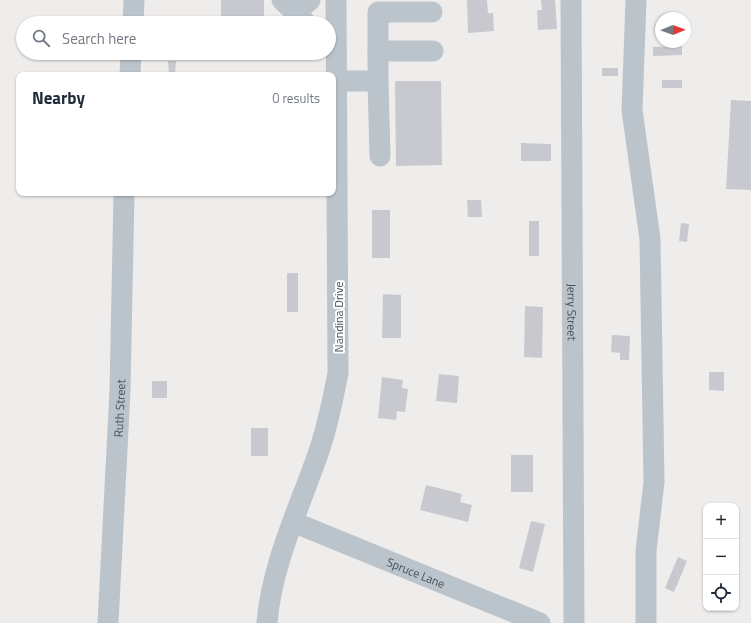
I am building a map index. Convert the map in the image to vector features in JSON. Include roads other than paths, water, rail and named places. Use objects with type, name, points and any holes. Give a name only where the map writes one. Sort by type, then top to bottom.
[{"type":"street","points":[[133,16],[134,0]]},
{"type":"street","name":"Nandina Drive","points":[[334,16],[336,0]]},
{"type":"street","name":"Jerry Street","points":[[572,0],[574,623]]},
{"type":"street","points":[[636,0],[632,110],[650,239],[654,474],[646,551],[646,623]]},
{"type":"street","points":[[380,156],[378,12],[432,12]]},
{"type":"street","points":[[378,51],[433,51]]},
{"type":"street","points":[[130,72],[131,60]]},
{"type":"street","name":"Nandina Drive","points":[[267,623],[277,566],[320,450],[330,414],[338,373],[337,80],[336,60]]},
{"type":"street","points":[[337,80],[378,81]]},
{"type":"street","name":"Ruth Street","points":[[108,623],[120,391],[124,196]]},
{"type":"street","name":"Spruce Lane","points":[[293,522],[540,623]]}]
